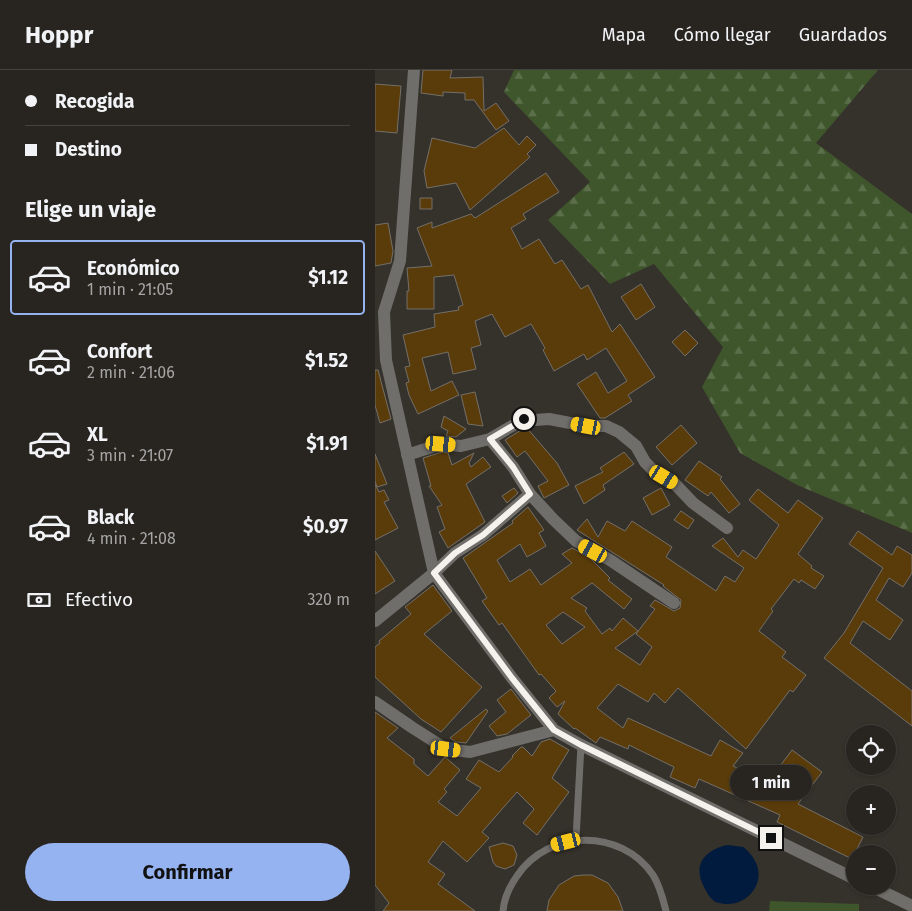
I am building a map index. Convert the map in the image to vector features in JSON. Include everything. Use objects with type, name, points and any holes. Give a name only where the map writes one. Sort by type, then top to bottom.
[{"type":"street","points":[[414,70],[400,260],[384,312],[386,360],[434,573],[512,678],[554,730],[846,875]]},
{"type":"street","points":[[407,455],[441,444],[461,446],[490,439],[524,419],[549,419],[586,426],[606,426],[619,432],[636,446],[645,462],[654,471],[674,483],[693,503],[727,528]]},
{"type":"street","points":[[490,439],[513,467],[530,494],[576,541],[610,560],[674,603]]},
{"type":"street","points":[[375,621],[434,573],[455,553],[483,535],[530,494]]},
{"type":"street","points":[[375,702],[446,749],[470,752],[554,730]]},
{"type":"street","points":[[889,895],[912,906]]},
{"type":"lane","points":[[576,839],[581,745]]},
{"type":"lane","points":[[503,911],[511,885],[522,868],[538,854],[556,844],[576,839],[598,840],[620,847],[639,859],[653,875],[663,895],[666,911]]},
{"type":"green space","points":[[514,70],[878,70],[816,143],[912,214],[912,533],[797,485],[740,453],[702,387],[723,347],[654,264],[610,284],[548,220],[590,182],[504,92]]},
{"type":"green space","points":[[770,901],[859,904],[859,911],[769,911]]},
{"type":"water","points":[[727,845],[743,847],[755,861],[758,869],[757,885],[753,891],[741,901],[733,904],[715,902],[706,891],[701,881],[700,873],[702,861],[706,855]]},
{"type":"building","points":[[423,70],[452,70],[450,78],[483,77],[484,111],[496,103],[509,121],[496,130],[474,100],[465,100],[465,93],[443,92],[443,96],[421,93]]},
{"type":"building","points":[[375,84],[401,86],[397,133],[375,131]]},
{"type":"building","points":[[504,128],[519,145],[527,136],[536,145],[527,154],[530,157],[470,210],[456,183],[427,188],[424,171],[432,138],[475,148]]},
{"type":"building","points":[[546,173],[559,192],[523,214],[526,219],[511,228],[522,249],[539,239],[555,264],[562,260],[581,289],[588,285],[612,332],[620,324],[655,377],[628,395],[632,401],[605,418],[600,418],[577,384],[596,372],[608,393],[627,381],[606,348],[587,360],[584,354],[554,371],[543,350],[545,348],[531,324],[505,337],[492,314],[475,321],[481,345],[471,348],[476,369],[453,374],[448,352],[422,358],[431,391],[452,381],[459,395],[418,414],[409,395],[406,383],[409,382],[405,367],[410,366],[403,335],[435,327],[434,314],[459,310],[458,307],[463,305],[454,275],[434,277],[434,309],[407,309],[407,291],[409,291],[407,268],[432,266],[417,228],[432,222],[432,228],[471,214],[475,218]]},
{"type":"building","points":[[420,198],[432,198],[432,209],[420,209]]},
{"type":"building","points":[[388,223],[393,251],[391,263],[375,266],[375,225]]},
{"type":"building","points":[[641,284],[655,307],[636,320],[621,297]]},
{"type":"building","points":[[685,330],[698,343],[685,356],[672,342]]},
{"type":"building","points":[[375,370],[378,370],[391,419],[380,423],[375,405]]},
{"type":"building","points":[[475,392],[483,426],[468,424],[461,395]]},
{"type":"building","points":[[444,416],[466,429],[456,437],[446,436],[448,431],[441,427]]},
{"type":"building","points":[[681,425],[697,443],[672,465],[656,447]]},
{"type":"building","points":[[526,427],[557,463],[569,485],[544,498],[538,486],[548,481],[525,451],[517,457],[505,440]]},
{"type":"building","points":[[442,452],[448,453],[452,465],[474,453],[469,463],[471,467],[483,457],[491,467],[466,484],[485,522],[448,548],[439,532],[445,529],[437,507],[442,505],[429,486],[431,486],[423,458]]},
{"type":"building","points":[[624,452],[634,464],[603,485],[605,490],[584,504],[575,486],[603,472],[600,468]]},
{"type":"building","points":[[375,454],[387,484],[377,487],[375,481]]},
{"type":"building","points":[[699,461],[722,477],[720,479],[740,504],[729,513],[711,492],[708,496],[685,480]]},
{"type":"building","points":[[375,484],[379,492],[384,490],[389,500],[384,502],[398,528],[375,540]]},
{"type":"building","points":[[514,488],[518,493],[507,503],[502,496]]},
{"type":"building","points":[[661,488],[670,505],[652,515],[643,498]]},
{"type":"building","points":[[758,489],[788,513],[798,500],[823,518],[798,554],[812,566],[811,568],[824,576],[815,589],[801,580],[799,583],[794,579],[771,609],[773,611],[759,631],[786,652],[782,657],[806,675],[793,692],[790,690],[746,749],[678,688],[665,703],[654,693],[648,702],[618,684],[597,708],[623,728],[628,718],[711,756],[720,740],[743,753],[733,766],[768,782],[792,750],[822,772],[798,804],[846,828],[846,835],[859,835],[863,837],[859,845],[846,845],[846,856],[777,822],[780,815],[699,779],[695,788],[670,777],[674,767],[629,745],[628,749],[600,737],[596,743],[574,729],[558,714],[565,701],[557,707],[549,698],[556,691],[541,674],[539,675],[502,623],[499,625],[482,601],[487,598],[463,558],[513,523],[512,521],[528,507],[544,530],[539,533],[546,546],[527,557],[520,544],[497,560],[510,582],[530,569],[541,585],[572,563],[562,554],[572,548],[590,558],[610,578],[608,580],[632,599],[624,609],[592,583],[571,598],[587,608],[585,611],[602,634],[610,628],[612,631],[623,618],[638,631],[615,648],[640,665],[652,647],[636,634],[655,609],[650,606],[655,600],[674,611],[680,608],[681,600],[664,585],[577,530],[587,519],[598,537],[607,521],[625,531],[632,521],[672,547],[666,557],[716,591],[725,576],[735,582],[744,568],[712,546],[723,538],[738,557],[743,550],[756,559],[779,525],[749,500]],"holes":[[[563,612],[585,627],[562,644],[546,625]]]},
{"type":"building","points":[[681,511],[694,520],[688,529],[674,520]]},
{"type":"building","points":[[858,531],[892,555],[897,546],[912,555],[912,573],[903,587],[889,578],[876,600],[903,620],[890,640],[863,621],[850,643],[912,691],[912,726],[824,658],[844,633],[883,568],[849,544]]},
{"type":"building","points":[[375,551],[395,581],[375,594]]},
{"type":"building","points":[[433,585],[452,611],[424,634],[482,687],[441,732],[421,719],[375,677],[375,647],[380,643],[379,641],[411,614],[405,607]]},
{"type":"building","points":[[511,689],[531,715],[507,734],[497,736],[489,726],[506,712],[497,700]]},
{"type":"building","points":[[486,709],[488,711],[466,743],[456,742],[450,738]]},
{"type":"building","points":[[375,712],[398,728],[387,738],[414,759],[414,764],[428,776],[445,757],[460,770],[444,789],[447,792],[438,802],[457,816],[481,788],[466,779],[479,760],[499,772],[521,747],[532,756],[541,742],[550,739],[569,750],[552,778],[569,792],[537,835],[523,823],[534,809],[517,792],[482,832],[489,838],[467,862],[443,841],[428,862],[445,874],[438,884],[475,911],[383,911],[389,903],[375,885]]},
{"type":"building","points":[[503,843],[513,846],[517,855],[514,865],[505,869],[496,866],[493,862],[489,847]]},
{"type":"building","points":[[592,875],[608,883],[618,897],[623,911],[547,911],[549,900],[559,885],[574,876]]},
{"type":"route","points":[[524,419],[490,439],[513,467],[530,494],[483,535],[455,553],[434,573],[512,678],[554,730],[771,838]]}]
